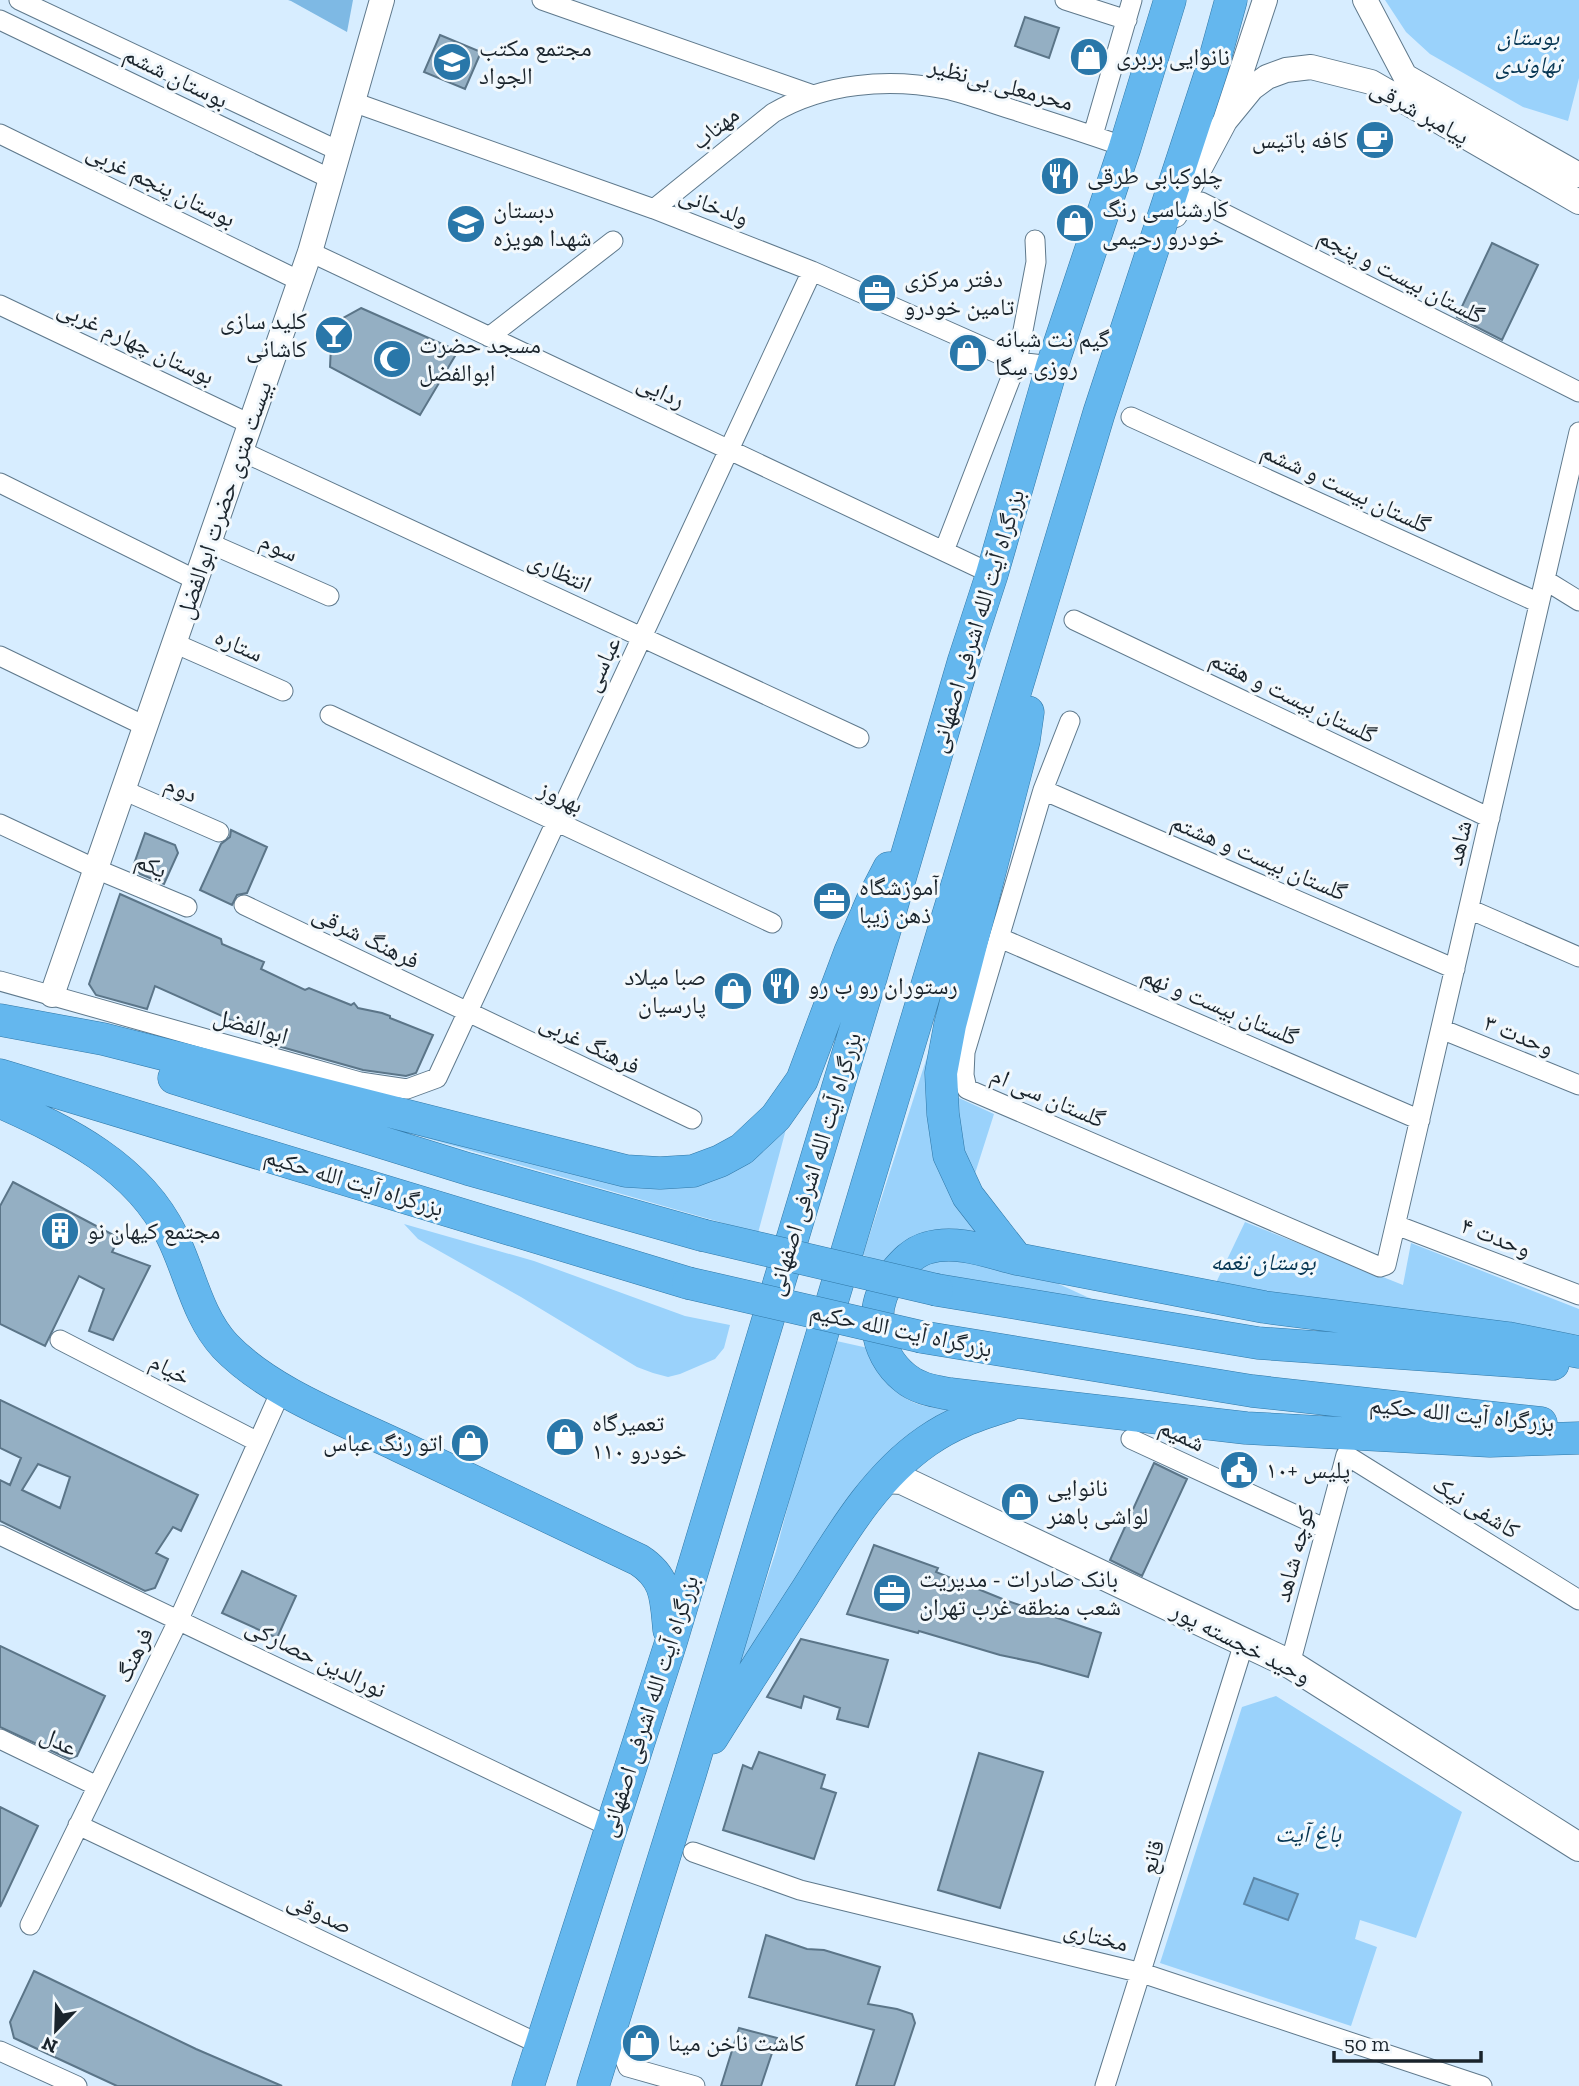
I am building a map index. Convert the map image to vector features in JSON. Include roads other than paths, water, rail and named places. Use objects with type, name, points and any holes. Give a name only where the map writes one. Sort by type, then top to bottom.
[{"type":"highway","name":"بزرگراه آیت الله اشرفی اصفهانی","points":[[528,2086],[671,1642],[1052,366],[1170,0]]},
{"type":"highway","points":[[593,2086],[690,1774],[1099,412],[1212,69],[1231,0]]},
{"type":"highway","points":[[1017,1259],[968,1196],[949,1155],[941,1073],[950,1025],[1024,740],[1046,593]]},
{"type":"highway","points":[[0,1022],[103,1039],[626,1171],[693,1171],[720,1161],[741,1149],[776,1117],[803,1080],[850,952],[872,901],[922,805]]},
{"type":"highway","name":"بزرگراه آیت الله حکیم","points":[[0,1022],[468,1169],[702,1235],[937,1290],[1258,1343],[1579,1366]]},
{"type":"highway","name":"بزرگراه آیت الله حکیم","points":[[0,1075],[688,1283],[922,1337],[1252,1391],[1579,1427]]},
{"type":"highway","points":[[0,1102],[66,1133],[118,1167],[151,1203],[171,1233],[203,1312],[225,1346],[236,1355],[279,1389],[653,1569],[662,1582],[671,1642]]},
{"type":"highway","points":[[1579,1352],[1508,1338],[1264,1307],[948,1245],[927,1248],[906,1259],[885,1285],[877,1315],[879,1342],[888,1362],[906,1379],[924,1389],[950,1394],[1246,1428],[1490,1441],[1579,1438]]},
{"type":"highway","points":[[690,1774],[835,1546],[884,1479],[926,1441],[958,1421],[1021,1401]]},
{"type":"main road","name":"وحید خجسته پور","points":[[884,1479],[902,1480],[1290,1664],[1579,1847]]},
{"type":"street","name":"بوستان ششم","points":[[19,0],[339,152]]},
{"type":"street","name":"بیست متری حضرت ابوالفضل","points":[[52,995],[310,252],[382,0]]},
{"type":"street","points":[[542,0],[813,95]]},
{"type":"street","points":[[1065,0],[1127,20]]},
{"type":"street","points":[[1093,135],[1132,0]]},
{"type":"street","points":[[1145,271],[1225,121],[1265,0]]},
{"type":"street","name":"پیامبر شرقی","points":[[1366,0],[1381,34],[1405,76],[1577,189]]},
{"type":"street","name":"بوستان ششم","points":[[0,20],[331,179]]},
{"type":"street","name":"پیامبر شرقی","points":[[1225,121],[1252,88],[1267,77],[1311,67],[1371,82],[1577,189]]},
{"type":"street","name":"محرمعلی بی‌نظیر","points":[[813,95],[854,86],[885,83],[919,85],[947,90],[1125,146]]},
{"type":"street","name":"مهتاب","points":[[654,209],[755,126],[792,102],[813,95]]},
{"type":"street","name":"ولدخانی","points":[[353,102],[654,209],[812,271],[1017,362],[1052,366]]},
{"type":"street","name":"بوستان پنجم غربی","points":[[0,134],[300,281]]},
{"type":"street","name":"گلستان بیست و پنجم","points":[[1201,202],[1579,392]]},
{"type":"street","points":[[944,551],[1017,362],[1036,262],[1035,240]]},
{"type":"street","points":[[489,337],[613,241]]},
{"type":"street","name":"ردایی","points":[[310,252],[992,574]]},
{"type":"street","name":"عباسی","points":[[437,1078],[812,271]]},
{"type":"street","name":"بوستان چهارم غربی","points":[[0,305],[250,424]]},
{"type":"street","name":"گلستان بیست و ششم","points":[[1131,417],[1539,603]]},
{"type":"street","name":"شاهد","points":[[1386,1265],[1579,432]]},
{"type":"street","name":"انتظاری","points":[[241,451],[859,737]]},
{"type":"street","points":[[0,483],[196,580]]},
{"type":"street","name":"سوم","points":[[209,543],[328,596]]},
{"type":"street","points":[[1545,580],[1579,601]]},
{"type":"street","name":"گلستان بیست و هفتم","points":[[1074,620],[1490,818]]},
{"type":"street","name":"ستاره","points":[[174,643],[283,691]]},
{"type":"street","points":[[0,656],[145,726]]},
{"type":"street","name":"بهروز","points":[[330,715],[772,923]]},
{"type":"street","name":"گلستان سی ام","points":[[1070,720],[1043,790],[965,1052],[964,1075],[967,1089],[1380,1267],[1386,1265]]},
{"type":"street","name":"دوم","points":[[123,790],[219,832]]},
{"type":"street","name":"گلستان بیست و هشتم","points":[[1043,790],[1455,970]]},
{"type":"street","name":"یکم","points":[[0,824],[96,869],[187,907]]},
{"type":"street","name":"فرهنگ شرقی","points":[[244,905],[467,1012]]},
{"type":"street","points":[[1469,909],[1579,957]]},
{"type":"street","name":"گلستان بیست و نهم","points":[[1000,938],[1420,1120]]},
{"type":"street","name":"ابوالفضل","points":[[0,981],[360,1082],[407,1089],[437,1078]]},
{"type":"street","name":"فرهنگ غربی","points":[[467,1012],[692,1119]]},
{"type":"street","name":"وحدت ۳","points":[[1441,1029],[1579,1085]]},
{"type":"street","name":"وحدت ۴","points":[[1396,1225],[1579,1295]]},
{"type":"street","name":"خیام","points":[[60,1340],[258,1442]]},
{"type":"street","name":"فرهنگ","points":[[30,1925],[179,1619],[276,1402]]},
{"type":"street","name":"شمیم","points":[[1131,1439],[1326,1529]]},
{"type":"street","name":"کوچه شاهد","points":[[1290,1664],[1346,1455]]},
{"type":"street","name":"کاشفی نیک","points":[[1346,1455],[1579,1600]]},
{"type":"street","name":"نورالدین حصارکی","points":[[0,1535],[610,1827]]},
{"type":"street","name":"قانع","points":[[1105,2086],[1244,1643]]},
{"type":"street","name":"عدل","points":[[0,1739],[97,1786]]},
{"type":"street","name":"صدوقی","points":[[78,1825],[541,2045]]},
{"type":"street","name":"مختاری","points":[[693,1852],[800,1890],[1142,1973],[1482,2086]]},
{"type":"street","points":[[611,2026],[628,2067],[695,2086]]},
{"type":"street","points":[[0,2050],[76,2086]]},
{"type":"place","name":"نانوایی بربری","points":[[1089,57]]},
{"type":"place","name":"مجتمع مکتب الجواد","points":[[452,62]]},
{"type":"place","name":"کافه باتیس","points":[[1375,140]]},
{"type":"place","name":"چلوکبابی طرقی","points":[[1060,176]]},
{"type":"place","name":"کارشناسی رنگ خودرو رحیمی","points":[[1075,223]]},
{"type":"place","name":"دبستان شهدا هویزه","points":[[466,224]]},
{"type":"place","name":"دفتر مرکزی تامین خودرو","points":[[877,293]]},
{"type":"place","name":"کلید سازی کاشانی","points":[[334,335]]},
{"type":"place","name":"گیم نت شبانه روزی سِگا","points":[[968,353]]},
{"type":"place","name":"مسجد حضرت ابوالفضل","points":[[392,359]]},
{"type":"place","name":"آموزشگاه ذهن زیبا","points":[[832,901]]},
{"type":"place","name":"رستوران رو ب رو","points":[[781,986]]},
{"type":"place","name":"صبا میلاد پارسیان","points":[[733,991]]},
{"type":"place","name":"مجتمع کیهان نو","points":[[60,1231]]},
{"type":"place","name":"تعمیرگاه خودرو ۱۱۰","points":[[565,1437]]},
{"type":"place","name":"اتو رنگ عباس","points":[[470,1443]]},
{"type":"place","name":"پلیس +۱۰","points":[[1239,1470]]},
{"type":"place","name":"نانوایی لواشی باهنر","points":[[1020,1502]]},
{"type":"place","name":"بانک صادرات - مدیریت شعب منطقه غرب تهران","points":[[892,1593]]},
{"type":"place","name":"کاشت ناخن مینا","points":[[641,2043]]},
{"type":"park label","name":"بوستان نهاوندی","points":[[1528,51]]},
{"type":"park label","name":"بوستان نغمه","points":[[1263,1262]]},
{"type":"park label","name":"باغ آیت","points":[[1308,1834]]}]
